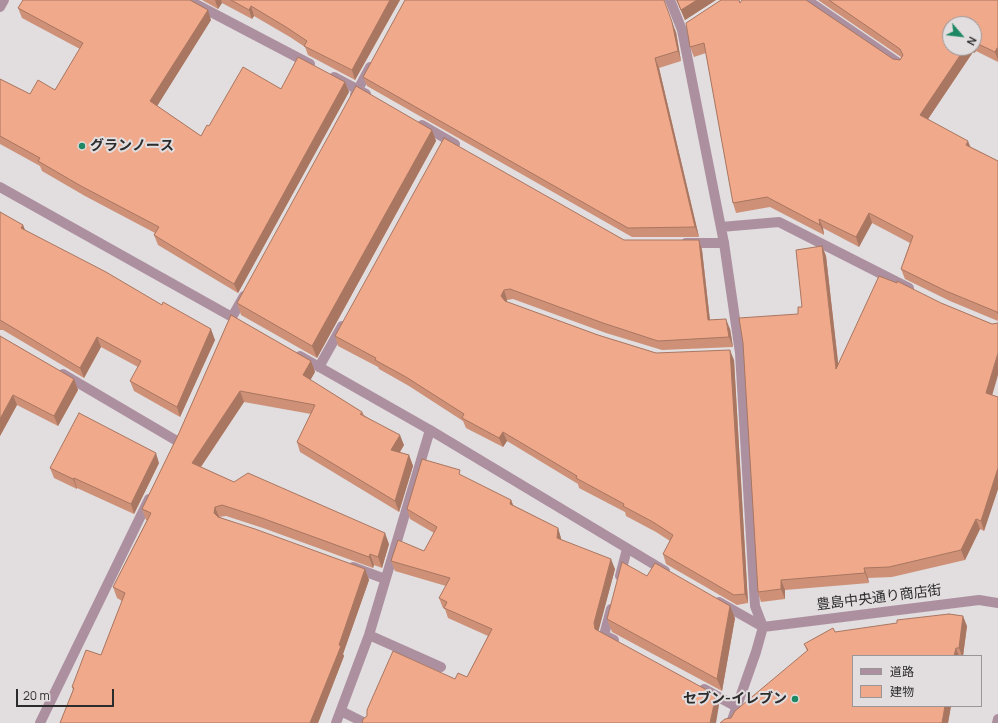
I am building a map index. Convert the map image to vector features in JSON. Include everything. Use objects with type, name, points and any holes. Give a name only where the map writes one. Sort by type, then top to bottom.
[{"type":"street","points":[[0,7],[4,0]]},
{"type":"street","points":[[188,0],[378,100]]},
{"type":"street","points":[[670,0],[686,28],[724,243],[736,353],[755,606],[763,627],[756,652],[731,723]]},
{"type":"street","points":[[807,0],[900,64]]},
{"type":"street","points":[[350,103],[376,56]]},
{"type":"street","points":[[411,119],[443,142],[465,150]]},
{"type":"street","points":[[0,187],[234,321],[249,288]]},
{"type":"street","points":[[721,227],[780,222],[919,293]]},
{"type":"street","points":[[677,243],[724,243]]},
{"type":"street","points":[[319,367],[346,319]]},
{"type":"street","points":[[292,352],[430,430],[627,549],[675,576]]},
{"type":"street","points":[[55,369],[177,442]]},
{"type":"street","points":[[336,723],[369,635],[430,430]]},
{"type":"street","points":[[40,723],[153,491]]},
{"type":"street","points":[[618,586],[627,549]]},
{"type":"street","points":[[341,563],[385,579]]},
{"type":"street","points":[[708,596],[763,627]]},
{"type":"street","points":[[614,600],[604,635],[625,646]]},
{"type":"street","name":"豊島中央通り商店街","points":[[763,627],[979,600],[998,603]]},
{"type":"street","points":[[369,635],[441,668]]},
{"type":"street","points":[[695,684],[737,707]]},
{"type":"street","points":[[341,711],[366,723]]},
{"type":"street","points":[[997,723],[998,719]]},
{"type":"building","points":[[23,0],[190,0],[208,10],[150,101],[201,136],[207,125],[209,126],[243,67],[281,89],[298,57],[345,82],[234,284],[154,235],[159,227],[81,186],[38,161],[40,158],[0,136],[0,79],[30,94],[38,80],[55,90],[83,43],[18,8]]},
{"type":"building","points":[[231,0],[390,0],[352,70],[304,46],[307,41],[251,6],[249,10]]},
{"type":"building","points":[[405,0],[664,0],[672,22],[678,51],[655,58],[695,227],[628,228],[363,77]]},
{"type":"building","points":[[677,0],[697,0],[681,10]]},
{"type":"building","points":[[721,0],[739,0],[740,3],[742,0],[806,0],[893,59],[900,60],[903,55],[900,49],[829,0],[998,0],[998,48],[995,52],[982,46],[982,16],[942,16],[942,56],[960,56],[920,115],[968,141],[966,145],[998,161],[998,314],[997,312],[946,291],[901,269],[913,236],[869,213],[856,237],[819,219],[820,225],[767,197],[733,203],[704,43],[690,47],[686,23]]},
{"type":"building","points":[[356,86],[432,130],[312,346],[237,303]]},
{"type":"building","points":[[444,138],[624,240],[699,240],[708,320],[726,319],[729,337],[658,341],[603,323],[510,289],[504,290],[501,296],[505,301],[598,335],[656,353],[730,350],[745,594],[734,595],[663,554],[673,535],[653,522],[623,506],[624,504],[576,478],[577,476],[503,432],[499,438],[462,418],[464,414],[406,377],[375,360],[376,358],[335,336]]},
{"type":"building","points":[[0,212],[23,225],[21,228],[106,272],[162,305],[163,302],[211,329],[177,407],[130,381],[141,361],[97,337],[80,368],[0,320]]},
{"type":"building","points":[[822,246],[836,369],[879,276],[897,283],[897,281],[941,303],[992,324],[998,323],[998,353],[986,393],[998,397],[998,468],[981,521],[976,519],[961,550],[889,567],[864,568],[865,573],[781,580],[781,589],[758,592],[743,343],[739,318],[798,314],[798,307],[802,307],[796,250]]},
{"type":"building","points":[[231,315],[311,361],[303,375],[362,412],[362,414],[360,414],[400,435],[391,450],[409,455],[395,501],[297,442],[315,405],[240,391],[192,463],[234,482],[248,473],[385,533],[378,557],[370,554],[369,557],[259,517],[222,505],[215,507],[214,513],[218,517],[365,569],[339,645],[341,646],[310,723],[60,723],[74,688],[72,687],[86,650],[101,655],[125,593],[113,587],[151,513],[142,509],[179,433]]},
{"type":"building","points":[[0,336],[74,379],[54,416],[13,395],[0,419]]},
{"type":"building","points":[[79,413],[156,453],[131,504],[50,468]]},
{"type":"building","points":[[422,459],[460,470],[459,474],[511,500],[510,504],[558,528],[557,538],[611,559],[594,623],[595,629],[716,695],[710,723],[362,723],[363,719],[367,716],[367,710],[393,651],[455,679],[458,673],[467,677],[492,629],[444,608],[447,602],[439,598],[450,578],[391,561],[398,540],[424,551],[437,527],[407,509]]},
{"type":"building","points":[[622,562],[647,576],[655,563],[730,606],[717,679],[607,619]]},
{"type":"building","points":[[949,614],[963,616],[959,648],[956,648],[954,655],[852,655],[852,707],[945,707],[942,723],[720,723],[725,719],[731,718],[735,711],[808,650],[804,644],[833,628],[835,632],[897,623],[897,620]]},
{"type":"place","name":"グランノース","points":[[82,146]]},
{"type":"place","name":"セブン-イレブン","points":[[795,699]]}]
